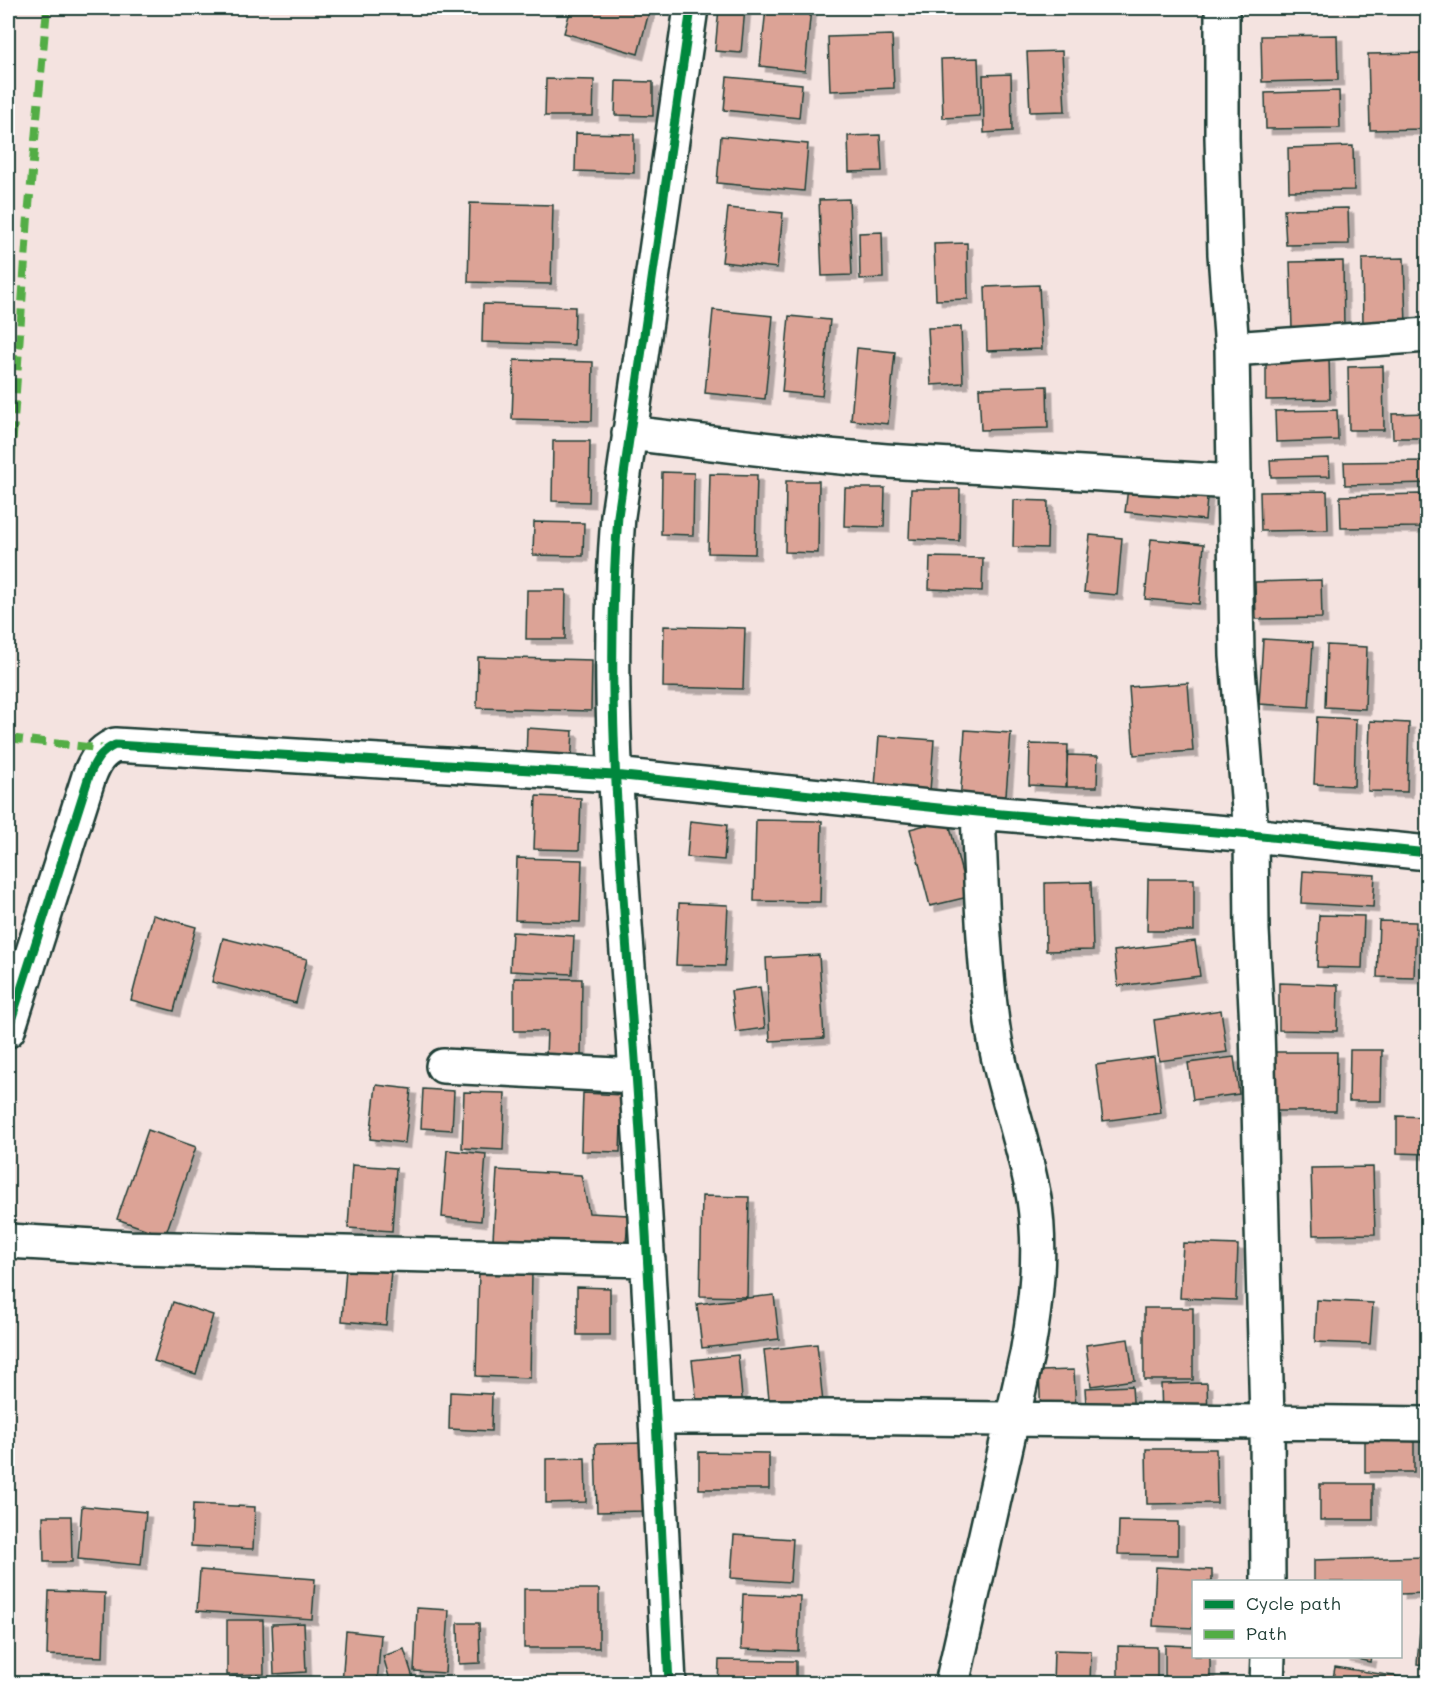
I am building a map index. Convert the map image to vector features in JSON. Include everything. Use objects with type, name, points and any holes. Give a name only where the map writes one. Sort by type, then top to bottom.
[{"type":"street","points":[[669,1683],[648,1260],[614,775],[614,559],[618,516],[691,8]]},
{"type":"street","points":[[1222,8],[1222,136],[1225,254],[1232,348],[1237,656],[1251,834],[1252,930],[1257,1027],[1267,1421],[1268,1580]]},
{"type":"street","points":[[1232,348],[1428,335]]},
{"type":"street","points":[[630,433],[782,452],[919,463],[1082,471],[1233,482]]},
{"type":"street","points":[[8,1030],[88,776],[96,759],[106,749],[115,745],[614,775],[978,812],[1251,834],[1428,853]]},
{"type":"street","points":[[952,1683],[1014,1420],[1034,1311],[1038,1252],[1034,1200],[1005,1087],[992,1022],[982,908],[978,812]]},
{"type":"street","points":[[443,1066],[636,1076]]},
{"type":"street","points":[[8,1241],[130,1248],[648,1260]]},
{"type":"street","points":[[656,1418],[829,1417],[1428,1424]]},
{"type":"street","points":[[1267,1683],[1268,1658]]},
{"type":"building","points":[[571,8],[650,8],[638,54],[564,33]]},
{"type":"building","points":[[719,8],[745,8],[741,53],[715,51]]},
{"type":"building","points":[[766,8],[811,8],[805,71],[760,66]]},
{"type":"building","points":[[892,35],[894,88],[830,91],[828,37]]},
{"type":"building","points":[[1337,35],[1338,80],[1262,82],[1261,36]]},
{"type":"building","points":[[1062,51],[1065,111],[1030,112],[1027,52]]},
{"type":"building","points":[[1424,53],[1426,129],[1370,130],[1368,54]]},
{"type":"building","points":[[978,58],[980,116],[943,118],[941,59]]},
{"type":"building","points":[[1011,74],[1012,131],[984,133],[983,75]]},
{"type":"building","points":[[727,77],[802,84],[799,118],[724,110]]},
{"type":"building","points":[[546,79],[594,80],[593,116],[545,116]]},
{"type":"building","points":[[616,81],[653,82],[653,116],[615,115]]},
{"type":"building","points":[[1339,91],[1340,128],[1266,129],[1265,93]]},
{"type":"building","points":[[576,133],[634,134],[634,173],[575,171]]},
{"type":"building","points":[[880,135],[882,171],[849,172],[848,136]]},
{"type":"building","points":[[721,136],[808,144],[804,191],[717,183]]},
{"type":"building","points":[[1353,146],[1354,190],[1289,191],[1288,148]]},
{"type":"building","points":[[849,199],[852,275],[822,276],[819,200]]},
{"type":"building","points":[[470,203],[553,205],[551,284],[468,282]]},
{"type":"building","points":[[728,208],[783,213],[777,268],[722,262]]},
{"type":"building","points":[[1348,208],[1349,244],[1286,245],[1284,209]]},
{"type":"building","points":[[882,232],[883,278],[860,279],[859,233]]},
{"type":"building","points":[[967,243],[968,299],[936,300],[934,244]]},
{"type":"building","points":[[1404,258],[1406,326],[1363,327],[1362,259]]},
{"type":"building","points":[[1343,261],[1344,328],[1292,329],[1290,262]]},
{"type":"building","points":[[1039,285],[1042,349],[987,351],[985,287]]},
{"type":"building","points":[[483,304],[575,307],[574,345],[482,342]]},
{"type":"building","points":[[713,310],[773,316],[765,399],[705,393]]},
{"type":"building","points":[[789,316],[830,320],[822,396],[782,392]]},
{"type":"building","points":[[961,327],[963,383],[931,385],[928,328]]},
{"type":"building","points":[[857,348],[895,352],[888,424],[851,420]]},
{"type":"building","points":[[1329,357],[1330,399],[1266,400],[1266,359]]},
{"type":"building","points":[[514,360],[593,362],[592,421],[512,419]]},
{"type":"building","points":[[1383,366],[1384,430],[1349,430],[1348,367]]},
{"type":"building","points":[[1047,386],[1048,428],[981,430],[979,388]]},
{"type":"building","points":[[1337,410],[1338,440],[1276,442],[1275,411]]},
{"type":"building","points":[[1428,413],[1428,438],[1393,438],[1392,414]]},
{"type":"building","points":[[553,441],[590,441],[589,502],[552,501]]},
{"type":"building","points":[[1329,458],[1330,476],[1271,477],[1270,460]]},
{"type":"building","points":[[1428,461],[1428,483],[1345,485],[1344,462]]},
{"type":"building","points":[[662,472],[694,473],[693,535],[661,534]]},
{"type":"building","points":[[710,474],[757,475],[755,554],[708,553]]},
{"type":"building","points":[[1129,480],[1208,488],[1205,520],[1125,512]]},
{"type":"building","points":[[786,481],[819,481],[818,553],[785,552]]},
{"type":"building","points":[[845,488],[885,488],[884,527],[844,526]]},
{"type":"building","points":[[911,489],[960,489],[959,541],[909,539]]},
{"type":"building","points":[[1327,491],[1328,530],[1261,531],[1260,492]]},
{"type":"building","points":[[1420,494],[1421,527],[1341,528],[1340,496]]},
{"type":"building","points":[[1014,500],[1048,501],[1047,548],[1013,547]]},
{"type":"building","points":[[534,522],[584,523],[583,556],[533,555]]},
{"type":"building","points":[[1090,535],[1122,538],[1117,595],[1084,592]]},
{"type":"building","points":[[1151,539],[1204,544],[1199,604],[1145,599]]},
{"type":"building","points":[[930,557],[983,558],[982,591],[929,589]]},
{"type":"building","points":[[1321,580],[1322,618],[1256,619],[1255,582]]},
{"type":"building","points":[[527,590],[566,590],[565,639],[526,639]]},
{"type":"building","points":[[664,626],[745,628],[743,689],[663,687]]},
{"type":"building","points":[[1263,639],[1313,642],[1309,707],[1259,704]]},
{"type":"building","points":[[1327,645],[1367,647],[1365,709],[1325,707]]},
{"type":"building","points":[[478,657],[592,660],[591,711],[477,708]]},
{"type":"building","points":[[1188,683],[1193,751],[1134,755],[1129,687]]},
{"type":"building","points":[[1317,717],[1356,719],[1354,786],[1314,784]]},
{"type":"building","points":[[1370,721],[1409,723],[1407,792],[1368,791]]},
{"type":"building","points":[[527,728],[573,731],[571,765],[526,761]]},
{"type":"building","points":[[965,730],[1011,733],[1005,807],[960,803]]},
{"type":"building","points":[[879,736],[934,740],[930,791],[875,786]]},
{"type":"building","points":[[1030,744],[1068,745],[1066,787],[1029,785]]},
{"type":"building","points":[[1067,755],[1098,756],[1097,787],[1067,787]]},
{"type":"building","points":[[536,796],[581,798],[579,850],[534,849]]},
{"type":"building","points":[[948,819],[968,897],[930,906],[910,829]]},
{"type":"building","points":[[756,820],[822,821],[820,902],[754,901]]},
{"type":"building","points":[[690,821],[727,825],[724,860],[687,857]]},
{"type":"building","points":[[517,858],[582,860],[580,922],[515,920]]},
{"type":"building","points":[[1303,871],[1375,875],[1373,907],[1301,903]]},
{"type":"building","points":[[1148,879],[1194,879],[1194,931],[1147,931]]},
{"type":"building","points":[[1091,882],[1093,950],[1046,951],[1045,883]]},
{"type":"building","points":[[679,903],[728,905],[725,966],[676,965]]},
{"type":"building","points":[[153,915],[196,927],[174,1011],[131,1000]]},
{"type":"building","points":[[1319,915],[1364,916],[1362,968],[1317,967]]},
{"type":"building","points":[[1379,921],[1416,922],[1414,978],[1377,977]]},
{"type":"building","points":[[512,932],[574,936],[572,974],[510,971]]},
{"type":"building","points":[[223,938],[307,959],[296,1003],[212,982]]},
{"type":"building","points":[[1195,941],[1200,976],[1118,986],[1114,951]]},
{"type":"building","points":[[819,955],[824,1038],[770,1041],[766,958]]},
{"type":"building","points":[[514,978],[582,979],[581,1057],[546,1056],[547,1031],[514,1031]]},
{"type":"building","points":[[1279,983],[1338,985],[1337,1031],[1279,1030]]},
{"type":"building","points":[[760,987],[765,1028],[736,1032],[731,991]]},
{"type":"building","points":[[1221,1010],[1227,1052],[1159,1061],[1154,1020]]},
{"type":"building","points":[[1350,1050],[1382,1050],[1381,1101],[1349,1101]]},
{"type":"building","points":[[1274,1052],[1337,1052],[1336,1111],[1273,1111]]},
{"type":"building","points":[[1154,1057],[1161,1113],[1103,1121],[1096,1065]]},
{"type":"building","points":[[1234,1057],[1239,1094],[1193,1100],[1188,1063]]},
{"type":"building","points":[[376,1085],[411,1089],[405,1143],[370,1139]]},
{"type":"building","points":[[423,1089],[454,1091],[452,1130],[421,1128]]},
{"type":"building","points":[[464,1092],[505,1093],[503,1150],[462,1148]]},
{"type":"building","points":[[583,1093],[622,1095],[620,1152],[581,1151]]},
{"type":"building","points":[[1397,1116],[1428,1117],[1428,1154],[1397,1153]]},
{"type":"building","points":[[148,1130],[196,1147],[165,1236],[117,1219]]},
{"type":"building","points":[[447,1150],[486,1154],[481,1221],[442,1217]]},
{"type":"building","points":[[352,1165],[396,1168],[392,1231],[348,1228]]},
{"type":"building","points":[[1373,1167],[1375,1234],[1313,1235],[1311,1168]]},
{"type":"building","points":[[497,1170],[581,1175],[589,1213],[628,1215],[626,1245],[493,1239]]},
{"type":"building","points":[[702,1196],[749,1197],[747,1297],[700,1296]]},
{"type":"building","points":[[1183,1243],[1238,1245],[1236,1300],[1180,1298]]},
{"type":"building","points":[[346,1268],[391,1271],[386,1325],[342,1321]]},
{"type":"building","points":[[479,1271],[532,1273],[530,1378],[476,1376]]},
{"type":"building","points":[[577,1287],[610,1288],[610,1335],[577,1335]]},
{"type":"building","points":[[774,1295],[779,1339],[702,1348],[697,1304]]},
{"type":"building","points":[[1317,1300],[1373,1303],[1370,1344],[1315,1342]]},
{"type":"building","points":[[173,1302],[213,1315],[196,1374],[154,1361]]},
{"type":"building","points":[[1144,1308],[1193,1308],[1193,1380],[1144,1380]]},
{"type":"building","points":[[1128,1339],[1134,1380],[1091,1386],[1086,1345]]},
{"type":"building","points":[[817,1344],[823,1403],[770,1409],[764,1350]]},
{"type":"building","points":[[738,1355],[743,1408],[698,1413],[692,1360]]},
{"type":"building","points":[[1074,1370],[1076,1414],[1041,1416],[1039,1371]]},
{"type":"building","points":[[1207,1383],[1208,1417],[1162,1419],[1161,1384]]},
{"type":"building","points":[[1132,1386],[1134,1417],[1087,1420],[1085,1388]]},
{"type":"building","points":[[450,1392],[492,1394],[491,1431],[449,1429]]},
{"type":"building","points":[[1414,1432],[1414,1472],[1365,1472],[1365,1433]]},
{"type":"building","points":[[643,1443],[645,1511],[597,1512],[595,1444]]},
{"type":"building","points":[[1146,1449],[1216,1449],[1217,1503],[1147,1504]]},
{"type":"building","points":[[699,1452],[769,1453],[769,1489],[699,1489]]},
{"type":"building","points":[[585,1458],[586,1502],[546,1503],[546,1459]]},
{"type":"building","points":[[1320,1484],[1373,1484],[1373,1520],[1320,1520]]},
{"type":"building","points":[[193,1504],[255,1507],[253,1549],[191,1546]]},
{"type":"building","points":[[82,1506],[146,1512],[141,1565],[78,1559]]},
{"type":"building","points":[[43,1516],[71,1516],[72,1562],[44,1562]]},
{"type":"building","points":[[1119,1521],[1178,1522],[1178,1555],[1118,1554]]},
{"type":"building","points":[[734,1535],[793,1539],[790,1582],[731,1578]]},
{"type":"building","points":[[1425,1557],[1426,1593],[1402,1594],[1402,1580],[1314,1580],[1314,1560]]},
{"type":"building","points":[[1156,1567],[1212,1570],[1212,1580],[1192,1580],[1192,1628],[1153,1626]]},
{"type":"building","points":[[200,1570],[315,1579],[312,1619],[197,1611]]},
{"type":"building","points":[[524,1589],[599,1589],[599,1648],[524,1648]]},
{"type":"building","points":[[49,1591],[105,1593],[103,1657],[47,1655]]},
{"type":"building","points":[[743,1594],[800,1596],[798,1651],[741,1649]]},
{"type":"building","points":[[417,1608],[449,1610],[445,1673],[414,1671]]},
{"type":"building","points":[[1421,1618],[1428,1619],[1428,1665],[1417,1664]]},
{"type":"building","points":[[227,1620],[263,1620],[264,1674],[227,1675]]},
{"type":"building","points":[[304,1623],[306,1672],[274,1674],[272,1624]]},
{"type":"building","points":[[458,1623],[479,1623],[480,1663],[459,1664]]},
{"type":"building","points":[[346,1631],[381,1635],[377,1684],[342,1684]]},
{"type":"building","points":[[1165,1645],[1192,1646],[1192,1658],[1210,1658],[1210,1684],[1165,1683]]},
{"type":"building","points":[[1118,1646],[1157,1647],[1157,1684],[1118,1684]]},
{"type":"building","points":[[404,1649],[415,1684],[391,1684],[383,1656]]},
{"type":"building","points":[[1054,1650],[1091,1651],[1090,1684],[1053,1684]]},
{"type":"building","points":[[1353,1658],[1371,1658],[1370,1662]]},
{"type":"building","points":[[719,1660],[796,1661],[796,1684],[718,1684]]},
{"type":"building","points":[[1335,1667],[1426,1681],[1425,1684],[1332,1684]]},
{"type":"marked path","points":[[8,508],[28,217],[47,8]]},
{"type":"marked path","points":[[8,738],[106,749]]},
{"type":"cycle path","points":[[669,1684],[646,1225],[616,795],[613,655],[618,516],[691,8]]},
{"type":"cycle path","points":[[8,1030],[89,776],[99,758],[115,745],[614,775],[978,812],[1251,835],[1428,853]]}]
